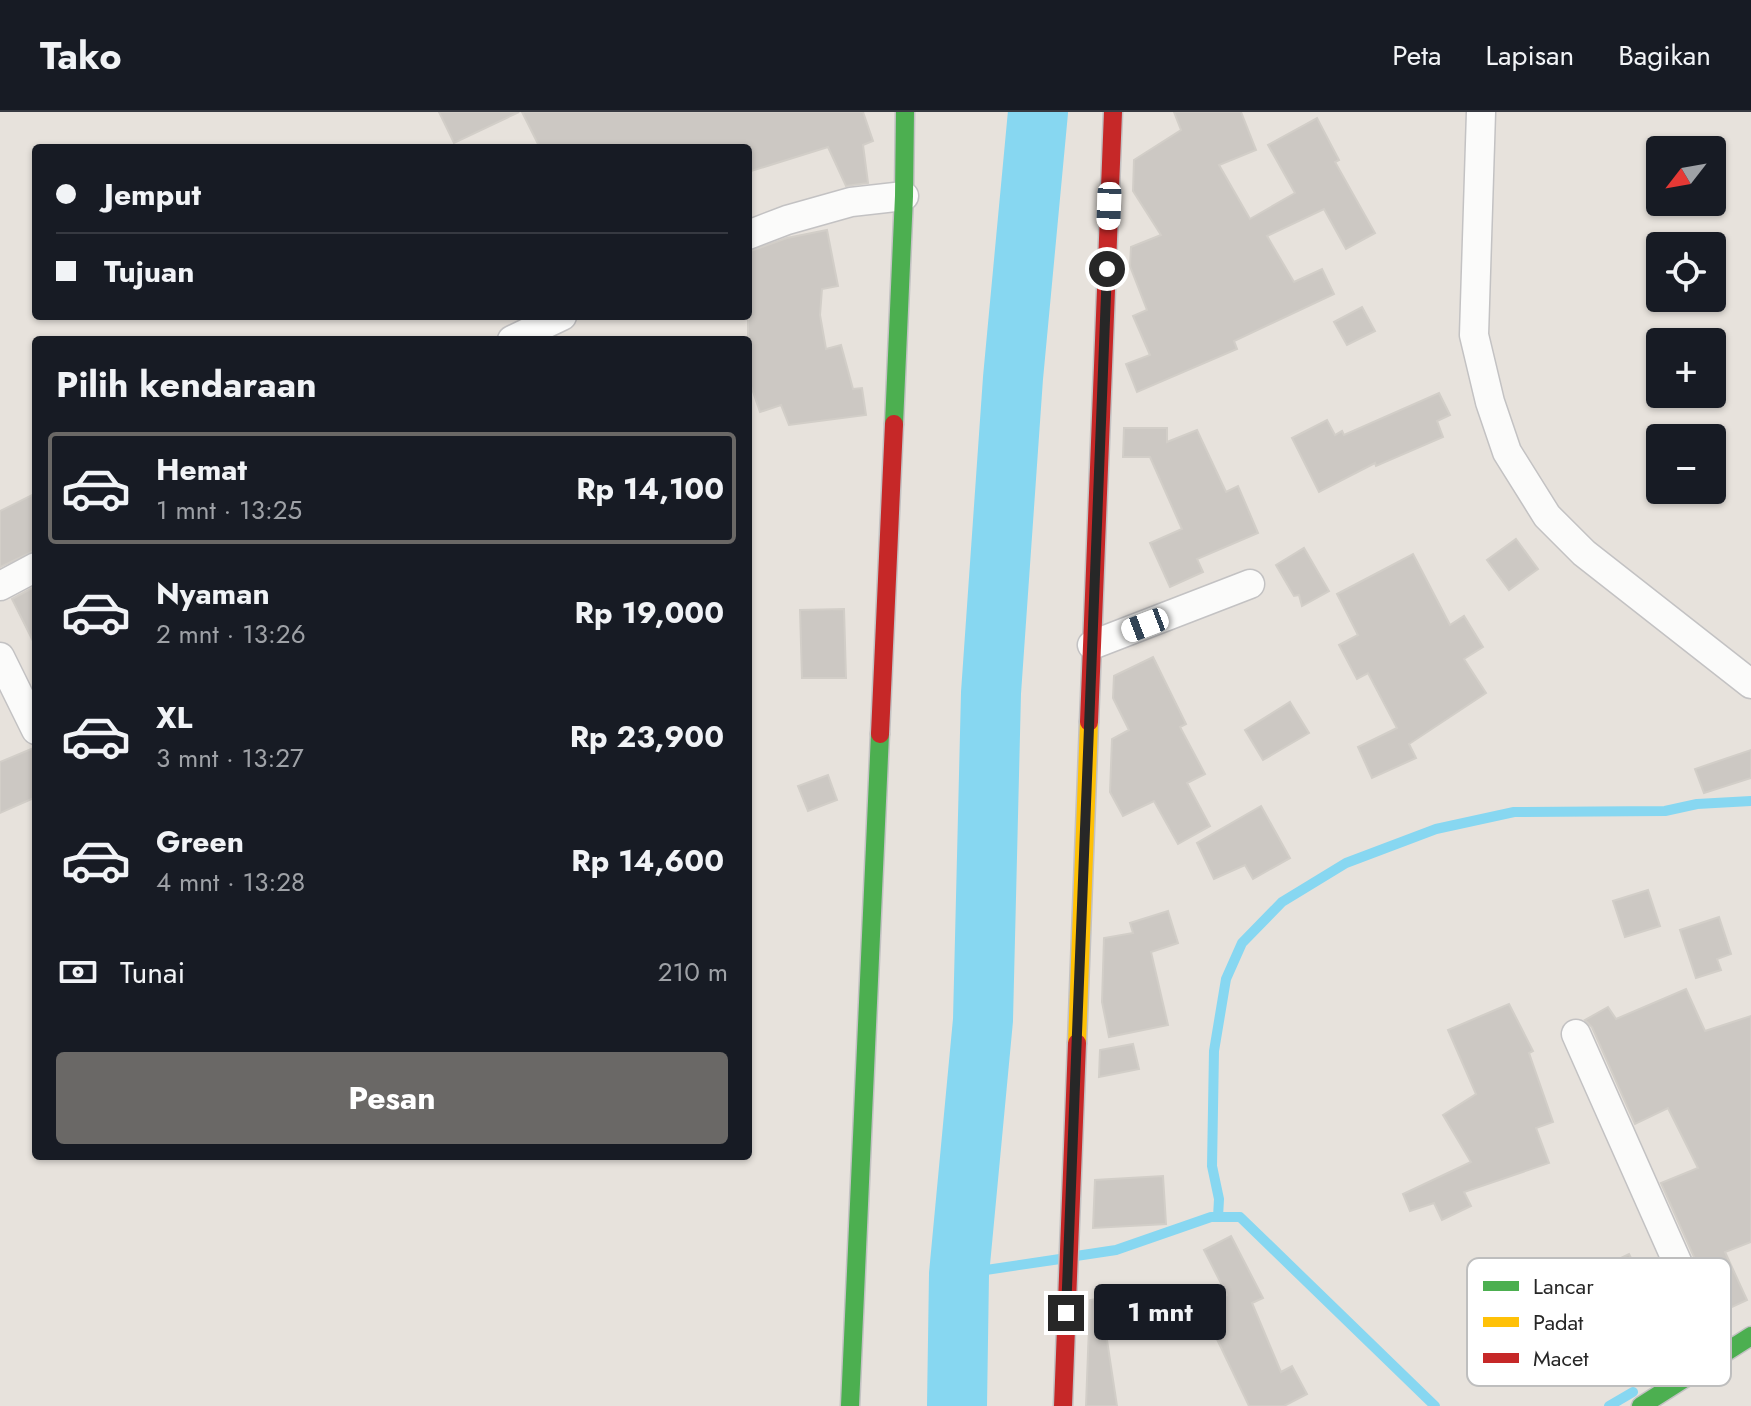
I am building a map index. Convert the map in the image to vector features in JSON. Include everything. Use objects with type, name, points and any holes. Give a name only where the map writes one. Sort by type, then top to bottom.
[{"type":"street","points":[[850,1406],[904,196],[905,112]]},
{"type":"street","points":[[1063,1406],[1113,112]]},
{"type":"street","points":[[1481,112],[1474,335],[1490,402],[1507,452],[1547,516],[1584,553],[1751,684]]},
{"type":"street","points":[[752,233],[851,202],[904,196]]},
{"type":"street","points":[[520,336],[554,320]]},
{"type":"street","points":[[0,586],[32,569]]},
{"type":"street","points":[[1092,645],[1250,584]]},
{"type":"street","points":[[0,657],[32,722]]},
{"type":"street","points":[[1576,1034],[1675,1258]]},
{"type":"street","points":[[1731,1347],[1751,1336]]},
{"type":"street","points":[[1641,1406],[1671,1386]]},
{"type":"building","points":[[439,112],[519,112],[454,143]]},
{"type":"building","points":[[522,112],[863,112],[873,141],[863,145],[868,183],[846,186],[828,147],[752,171],[752,144],[538,144]]},
{"type":"building","points":[[1174,112],[1241,112],[1256,150],[1219,165],[1250,219],[1295,193],[1268,145],[1317,118],[1339,160],[1335,162],[1375,233],[1346,249],[1324,209],[1267,236],[1294,282],[1322,269],[1334,294],[1234,341],[1237,349],[1137,392],[1126,364],[1150,355],[1133,316],[1147,310],[1130,266],[1131,247],[1161,235],[1133,191],[1134,160],[1181,130]]},
{"type":"building","points":[[827,230],[838,286],[822,289],[820,315],[826,349],[841,345],[853,389],[862,388],[866,415],[789,425],[781,405],[760,412],[752,389],[752,336],[748,336],[748,320],[752,320],[752,251],[787,238]]},
{"type":"building","points":[[1362,307],[1375,331],[1347,345],[1334,322]]},
{"type":"building","points":[[1439,393],[1450,415],[1437,421],[1443,437],[1376,466],[1375,463],[1319,492],[1292,438],[1327,420],[1335,435],[1342,431],[1344,435]]},
{"type":"building","points":[[1124,428],[1167,428],[1167,442],[1197,430],[1226,492],[1238,486],[1258,533],[1197,559],[1203,572],[1170,587],[1150,543],[1182,529],[1150,457],[1123,457]]},
{"type":"building","points":[[32,495],[32,552],[0,567],[0,511]]},
{"type":"building","points":[[1516,539],[1538,569],[1509,590],[1487,560]]},
{"type":"building","points":[[1304,548],[1329,591],[1302,606],[1299,595],[1294,596],[1276,565]]},
{"type":"building","points":[[1413,554],[1450,625],[1464,616],[1483,647],[1464,659],[1486,693],[1409,744],[1416,758],[1372,778],[1358,747],[1397,728],[1368,673],[1357,679],[1339,645],[1358,635],[1337,594]]},
{"type":"building","points":[[32,588],[32,639],[12,599]]},
{"type":"building","points":[[844,609],[846,678],[802,678],[800,610]]},
{"type":"building","points":[[1153,657],[1186,724],[1180,727],[1205,774],[1187,783],[1210,826],[1178,844],[1154,801],[1123,816],[1110,792],[1112,739],[1129,730],[1113,698],[1114,676]]},
{"type":"building","points":[[1290,702],[1309,733],[1263,760],[1245,730]]},
{"type":"building","points":[[32,749],[32,799],[0,813],[0,762]]},
{"type":"building","points":[[1751,750],[1751,778],[1704,793],[1695,769]]},
{"type":"building","points":[[828,775],[837,800],[808,811],[798,786]]},
{"type":"building","points":[[1261,806],[1290,858],[1253,879],[1245,865],[1214,879],[1197,843]]},
{"type":"building","points":[[1648,890],[1660,926],[1625,937],[1613,901]]},
{"type":"building","points":[[1168,911],[1178,943],[1151,952],[1168,1025],[1109,1037],[1102,1002],[1104,938],[1133,933],[1130,923]]},
{"type":"building","points":[[1719,917],[1731,954],[1717,959],[1721,970],[1696,978],[1680,930]]},
{"type":"building","points":[[1686,989],[1705,1031],[1751,1016],[1751,1242],[1725,1252],[1728,1258],[1694,1258],[1661,1183],[1698,1168],[1668,1108],[1635,1124],[1592,1027],[1585,1020],[1608,1007],[1616,1019]]},
{"type":"building","points":[[1509,1004],[1533,1051],[1529,1053],[1553,1122],[1536,1128],[1549,1163],[1464,1192],[1471,1206],[1442,1220],[1434,1203],[1410,1211],[1403,1194],[1471,1162],[1443,1115],[1476,1094],[1448,1030]]},
{"type":"building","points":[[1133,1044],[1139,1069],[1099,1077],[1100,1050]]},
{"type":"building","points":[[1163,1176],[1166,1224],[1093,1228],[1095,1180]]},
{"type":"building","points":[[1231,1236],[1263,1298],[1252,1303],[1281,1372],[1292,1366],[1307,1394],[1284,1406],[1249,1406],[1202,1308],[1227,1295],[1204,1250]]},
{"type":"building","points":[[1731,1265],[1747,1300],[1731,1307]]},
{"type":"building","points":[[1108,1297],[1113,1326],[1105,1327],[1117,1406],[1086,1406],[1090,1300]]},
{"type":"waterway","points":[[957,1406],[959,1274],[983,1020],[991,693],[1013,378],[1038,112]]},
{"type":"waterway","points":[[1218,1217],[1219,1199],[1212,1166],[1214,1051],[1226,979],[1242,943],[1282,902],[1346,863],[1436,829],[1514,812],[1665,811],[1697,804],[1751,801]]},
{"type":"waterway","points":[[1076,1256],[1116,1250],[1211,1217],[1240,1217],[1435,1406]]},
{"type":"waterway","points":[[959,1274],[1060,1259]]},
{"type":"waterway","points":[[1609,1406],[1633,1392]]},
{"type":"traffic: fast","points":[[894,424],[905,112]]},
{"type":"traffic: fast","points":[[850,1406],[880,734]]},
{"type":"traffic: fast","points":[[1731,1349],[1751,1336]]},
{"type":"traffic: fast","points":[[1641,1406],[1672,1386]]},
{"type":"traffic: slow","points":[[1077,1043],[1089,722]]},
{"type":"traffic: jam","points":[[1089,722],[1113,112]]},
{"type":"traffic: jam","points":[[880,734],[894,424]]},
{"type":"traffic: jam","points":[[1063,1406],[1077,1043]]},
{"type":"route","points":[[1066,1313],[1107,269]]}]
